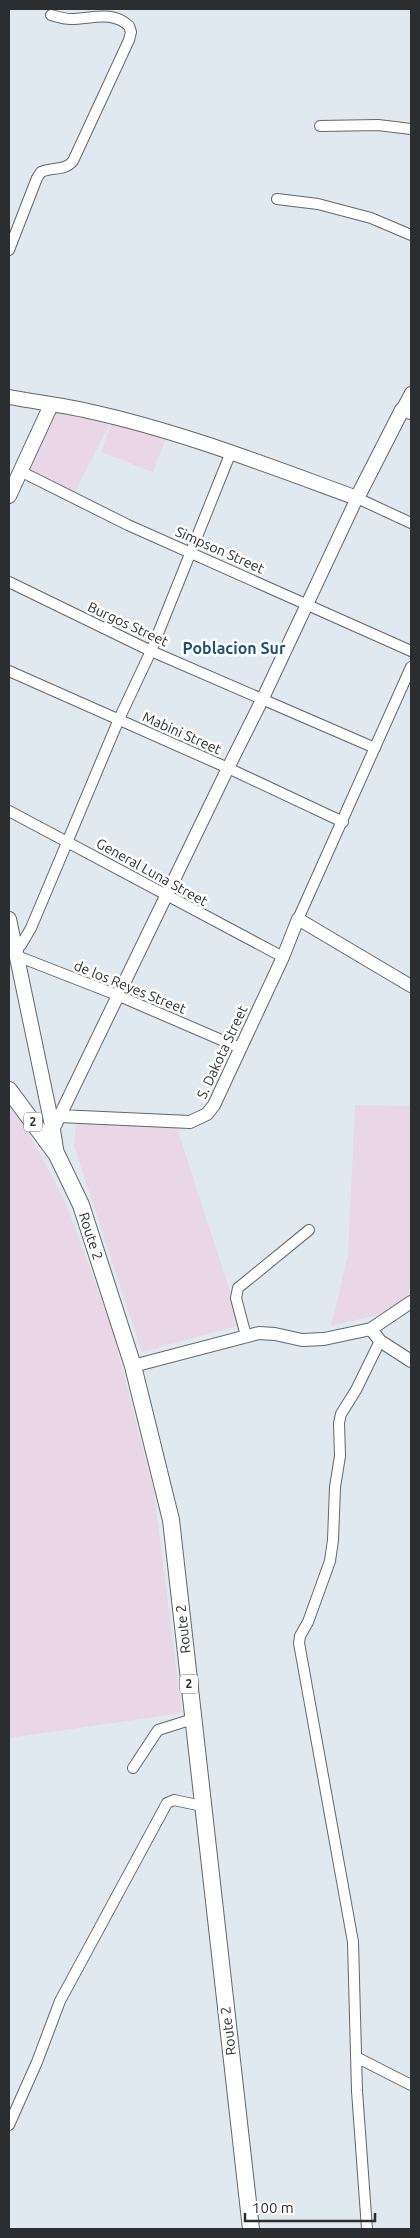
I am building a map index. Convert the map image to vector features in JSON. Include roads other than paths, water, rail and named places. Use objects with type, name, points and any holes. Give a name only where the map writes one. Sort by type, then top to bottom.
[{"type":"highway","name":"Route 2","points":[[9,1090],[57,1155],[81,1205],[133,1366],[172,1520],[202,1806],[251,2229]]},
{"type":"main road","points":[[9,397],[104,415],[231,452],[357,498],[407,411]]},
{"type":"main road","points":[[9,496],[51,404]]},
{"type":"main road","points":[[9,919],[13,953],[57,1155]]},
{"type":"street","points":[[9,250],[41,172],[69,165],[76,155],[131,32],[129,26],[117,18],[98,16],[69,19],[51,15]]},
{"type":"street","points":[[320,126],[378,125],[411,130]]},
{"type":"street","points":[[276,199],[318,204],[371,218],[411,235]]},
{"type":"street","points":[[407,411],[411,393]]},
{"type":"street","points":[[13,953],[21,946],[31,928],[118,720],[152,651],[231,452]]},
{"type":"street","name":"Simpson Street","points":[[20,472],[128,525],[411,650]]},
{"type":"street","points":[[53,1130],[228,768],[264,698],[357,498],[411,522]]},
{"type":"street","name":"Burgos Street","points":[[9,582],[152,651],[264,698],[375,748]]},
{"type":"street","points":[[411,667],[298,919],[411,986]]},
{"type":"street","name":"Mabini Street","points":[[9,671],[228,768],[342,822]]},
{"type":"street","name":"General Luna Street","points":[[9,811],[283,957]]},
{"type":"street","name":"S. Dakota Street","points":[[60,1116],[190,1122],[200,1119],[207,1114],[214,1105],[283,957],[298,919]]},
{"type":"street","name":"de los Reyes Street","points":[[13,953],[118,995],[240,1048]]},
{"type":"street","points":[[246,1336],[236,1298],[238,1288],[309,1230]]},
{"type":"street","points":[[133,1366],[246,1336],[275,1334],[302,1340],[324,1339],[371,1329],[411,1302]]},
{"type":"street","points":[[371,1329],[380,1341],[411,1361]]},
{"type":"street","points":[[367,2229],[357,2092],[358,2058],[353,1942],[299,1643],[300,1636],[308,1622],[330,1561],[333,1540],[335,1487],[340,1456],[338,1423],[380,1341]]},
{"type":"street","points":[[133,1768],[158,1730],[193,1719]]},
{"type":"street","points":[[9,2124],[37,2062],[60,2001],[167,1803],[174,1800],[202,1806]]},
{"type":"street","points":[[358,2058],[411,2085]]},
{"type":"district","name":"Poblacion Sur","points":[[234,648]]}]
